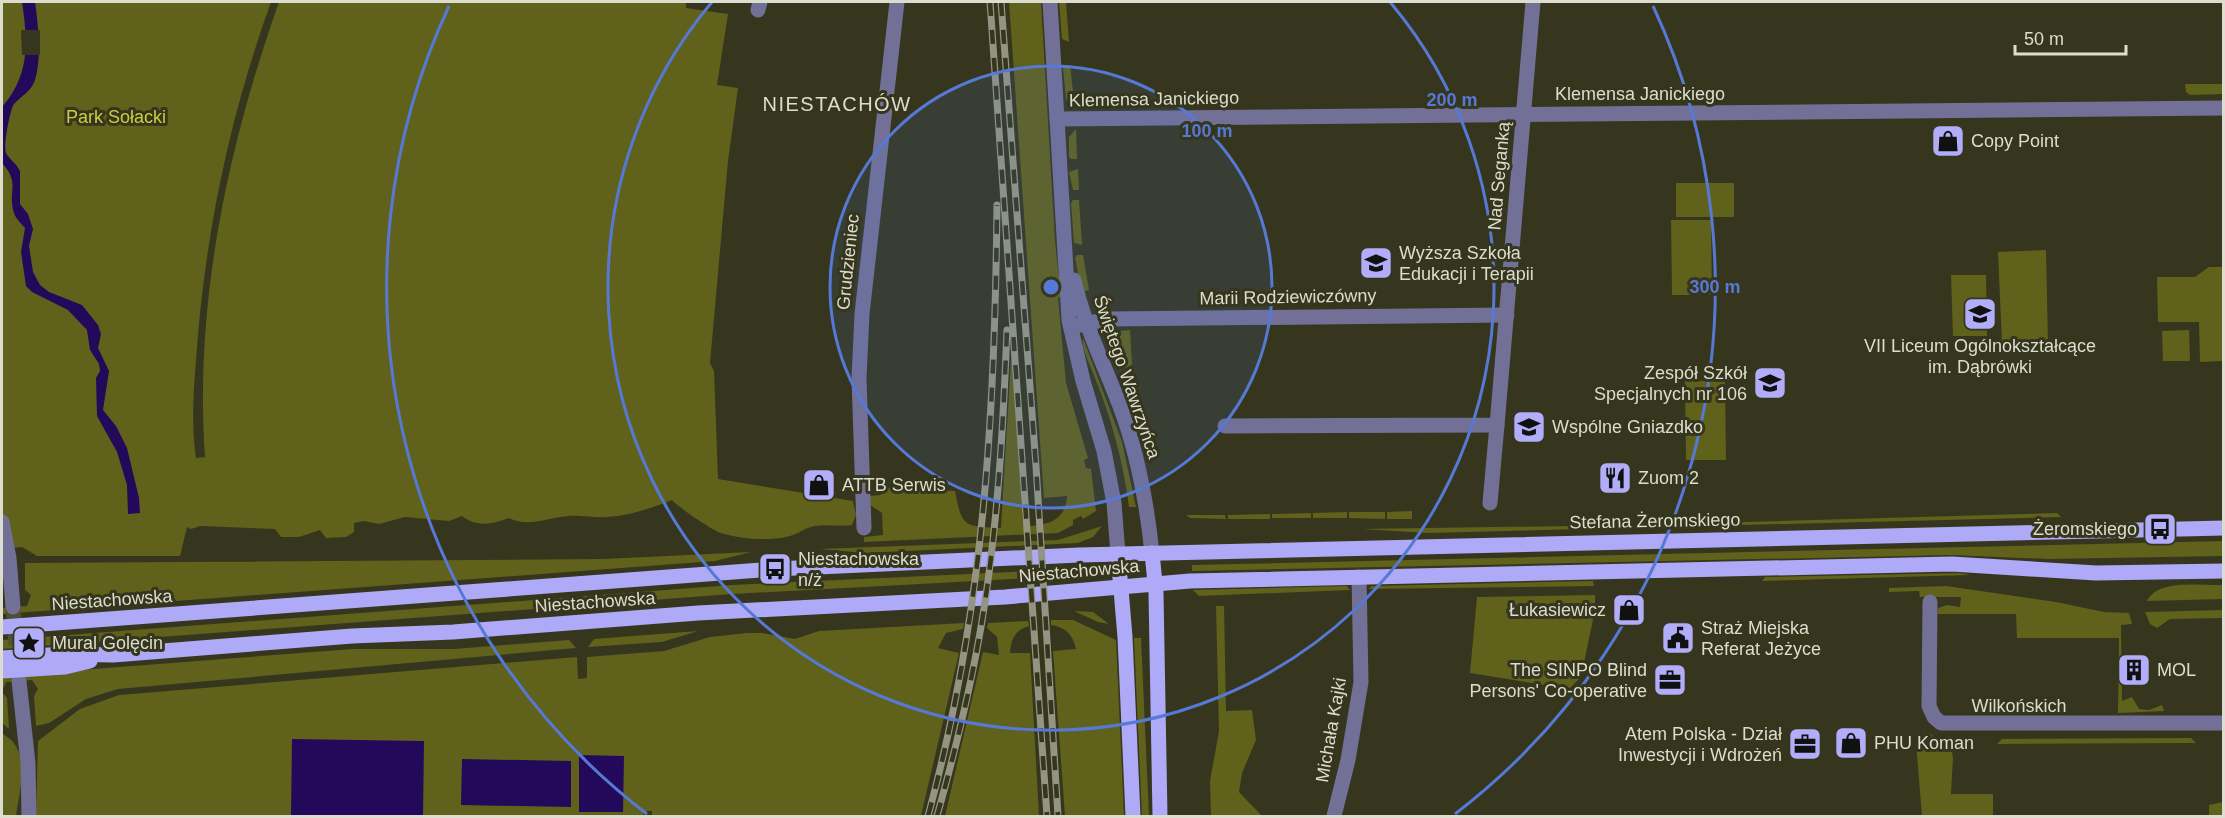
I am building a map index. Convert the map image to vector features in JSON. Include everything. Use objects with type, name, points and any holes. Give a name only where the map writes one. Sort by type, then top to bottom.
[{"type":"main road","name":"Stefana Żeromskiego","points":[[1087,555],[2223,528]]},
{"type":"main road","name":"Świętego Wawrzyńca","points":[[1152,553],[1155,584],[1160,816]]},
{"type":"main road","name":"Świętego Wawrzyńca","points":[[1118,554],[1133,816]]},
{"type":"main road","name":"Niestachowska","points":[[2,627],[775,569],[1087,555]]},
{"type":"main road","points":[[1359,577],[1952,564],[2096,573],[2223,571]]},
{"type":"main road","name":"Niestachowska","points":[[2,658],[64,654],[113,656],[370,635],[453,632],[803,607],[1005,597],[1191,581],[1359,577]]},
{"type":"main road","points":[[2,671],[65,667],[113,656]]},
{"type":"street","name":"Grudzieniec","points":[[864,528],[859,378],[862,314],[897,2]]},
{"type":"street","name":"Świętego Wawrzyńca","points":[[1050,2],[1071,327],[1104,451],[1114,503],[1118,554]]},
{"type":"street","name":"Nad Seganką","points":[[1490,503],[1533,2]]},
{"type":"street","name":"Klemensa Janickiego","points":[[1057,119],[2223,108]]},
{"type":"street","name":"Świętego Wawrzyńca","points":[[1064,239],[1086,322],[1122,410],[1136,455],[1152,553]]},
{"type":"street","name":"Marii Rodziewiczówny","points":[[1071,327],[1108,319],[1507,315]]},
{"type":"street","points":[[1225,426],[1497,425]]},
{"type":"street","points":[[2,522],[8,548],[13,607]]},
{"type":"street","name":"Michała Kajki","points":[[1334,816],[1361,682],[1359,577]]},
{"type":"street","name":"Wilkońskich","points":[[1930,602],[1929,706],[1934,717],[1941,723],[2223,723]]},
{"type":"street","points":[[19,681],[29,816]]},
{"type":"street","points":[[22,816],[29,796]]},
{"type":"green space","name":"Park Sołacki","points":[[2,2],[271,2],[233,125],[208,250],[194,381],[193,428],[196,458],[205,457],[203,399],[205,341],[210,283],[219,226],[244,112],[279,2],[686,2],[686,8],[728,14],[717,85],[738,88],[728,161],[710,363],[714,371],[718,479],[853,501],[856,515],[852,525],[815,526],[778,538],[744,538],[717,531],[672,500],[648,509],[607,517],[569,516],[532,522],[509,518],[485,524],[473,522],[462,516],[449,521],[405,517],[379,524],[364,521],[354,523],[354,532],[346,537],[326,538],[320,530],[299,537],[281,537],[275,529],[200,526],[191,529],[187,527],[180,556],[37,556],[22,547],[2,549]]},
{"type":"green space","points":[[1009,2],[1041,2],[1055,241],[1061,297],[1058,298],[1066,383],[1088,458],[1084,460],[1086,468],[1091,469],[1096,511],[1083,519],[1081,516],[1073,520],[1073,525],[1058,533],[864,542],[864,537],[883,535],[882,513],[870,505],[869,496],[881,495],[880,487],[955,491],[960,512],[967,523],[979,527],[1001,528],[1012,343],[1023,526],[1053,521],[1063,512],[1066,505],[1067,496],[1044,498]]},
{"type":"green space","points":[[1059,2],[1066,2],[1069,42],[1062,39]]},
{"type":"green space","points":[[1070,65],[1075,110],[1066,99],[1063,68]]},
{"type":"green space","points":[[2185,84],[2223,84],[2223,94],[2190,95],[2186,92]]},
{"type":"green space","points":[[1076,129],[1077,159],[1071,159],[1069,157],[1069,137]]},
{"type":"green space","points":[[1078,169],[1079,190],[1073,190],[1069,172]]},
{"type":"green space","points":[[1676,183],[1734,183],[1734,217],[1676,217]]},
{"type":"green space","points":[[1073,200],[1079,200],[1082,245],[1074,243],[1071,203]]},
{"type":"green space","points":[[1671,220],[1711,220],[1712,295],[1672,295]]},
{"type":"green space","points":[[2046,250],[2048,342],[2002,343],[1998,252]]},
{"type":"green space","points":[[1077,255],[1083,255],[1089,290],[1082,292],[1075,258]]},
{"type":"green space","points":[[2209,267],[2223,267],[2223,361],[2200,362],[2199,322],[2158,322],[2157,277],[2195,277]]},
{"type":"green space","points":[[1951,275],[1986,275],[1987,336],[1953,336]]},
{"type":"green space","points":[[1130,330],[1132,365],[1125,368],[1123,364],[1128,362],[1118,335],[1121,331]]},
{"type":"green space","points":[[2189,330],[2190,361],[2163,361],[2162,331]]},
{"type":"green space","points":[[1083,338],[1122,442],[1136,507],[1129,507],[1116,439],[1084,351]]},
{"type":"green space","points":[[1685,381],[1725,381],[1726,460],[1686,460]]},
{"type":"green space","points":[[1412,511],[1412,519],[1387,519],[1387,512]]},
{"type":"green space","points":[[1347,512],[1347,518],[1313,518],[1313,513]]},
{"type":"green space","points":[[1349,512],[1385,512],[1385,519],[1349,518]]},
{"type":"green space","points":[[1311,513],[1311,518],[1272,518],[1272,514]]},
{"type":"green space","points":[[2057,513],[2061,517],[1428,533],[1362,529],[1635,525]]},
{"type":"green space","points":[[1270,514],[1270,519],[1228,519],[1228,515]]},
{"type":"green space","points":[[1186,515],[1225,515],[1226,519],[1190,518]]},
{"type":"green space","points":[[1102,526],[1093,537],[1078,543],[864,553],[820,549],[1058,540]]},
{"type":"green space","points":[[2223,541],[2223,556],[2048,559],[1951,555],[1192,571],[1192,565]]},
{"type":"green space","points":[[751,552],[715,561],[2,614],[2,608],[27,606],[31,595],[25,590],[25,563],[603,559]]},
{"type":"green space","points":[[1098,570],[1106,574],[732,594],[2,649],[2,640],[732,585]]},
{"type":"green space","points":[[1959,573],[1970,575],[1762,581],[1765,577]]},
{"type":"green space","points":[[1593,581],[1594,586],[1368,589],[1372,586]]},
{"type":"green space","points":[[2223,585],[2223,599],[2147,601],[2153,594],[2170,586]]},
{"type":"green space","points":[[1347,586],[1350,590],[1199,596],[1193,590]]},
{"type":"green space","points":[[1946,586],[2056,602],[2104,612],[2129,613],[2132,624],[2121,625],[2122,701],[2132,697],[2139,709],[2149,710],[2162,705],[2164,711],[2118,713],[2119,638],[2017,638],[2016,614],[1937,614],[1938,608],[1947,605],[1960,607],[1961,597],[1920,597],[1919,591],[1889,592],[1889,588]]},
{"type":"green space","points":[[1595,595],[1595,610],[1581,677],[1569,689],[1470,673],[1477,597]]},
{"type":"green space","points":[[1216,606],[1224,606],[1226,711],[1252,710],[1256,740],[1242,773],[1239,792],[1262,816],[1211,816],[1210,781],[1219,731]]},
{"type":"green space","points":[[2223,610],[2223,618],[2170,619],[2157,628],[2150,624],[2145,612]]},
{"type":"green space","points":[[1074,611],[1093,612],[1109,624],[1098,622]]},
{"type":"green space","points":[[1051,620],[1073,620],[1116,640],[1124,816],[1065,816],[1053,651],[1076,649],[1068,632],[1051,625]]},
{"type":"green space","points":[[1028,621],[1029,626],[1020,630],[1011,643],[1010,653],[1030,653],[1039,816],[945,816],[983,652],[999,655],[997,637],[987,628],[988,623]]},
{"type":"green space","points":[[964,623],[963,629],[946,633],[938,648],[959,653],[921,816],[652,816],[652,811],[644,811],[643,816],[36,816],[38,741],[80,709],[119,695],[577,657],[578,679],[587,678],[587,657],[664,651],[710,637],[762,633],[795,639],[819,631]]},
{"type":"green space","points":[[698,631],[662,642],[588,647],[594,639]]},
{"type":"green space","points":[[1134,638],[1141,638],[1149,816],[1142,816]]},
{"type":"green space","points":[[569,640],[576,648],[118,689],[86,699],[49,723],[36,726],[34,696],[38,689],[32,680],[6,682],[2,691],[2,676],[353,649],[454,649]]},
{"type":"green space","points":[[2,692],[7,698],[9,729],[2,723]]},
{"type":"green space","points":[[2,733],[13,742],[21,759],[22,778],[16,816],[2,816]]},
{"type":"green space","points":[[1929,733],[1937,739],[1969,740],[1971,744],[1951,745],[1953,758],[1951,794],[1993,794],[1993,816],[1922,816],[1916,742],[1923,734]]},
{"type":"green space","points":[[2191,738],[2196,743],[1997,744],[2002,739]]},
{"type":"green space","points":[[2223,802],[2223,815],[2209,816],[2209,805]]},
{"type":"shaded area","points":[[22,2],[35,2],[39,51],[37,71],[29,90],[12,107],[5,149],[20,171],[20,204],[28,214],[33,229],[29,246],[33,272],[40,285],[49,292],[82,305],[98,325],[101,334],[98,348],[109,371],[103,410],[116,426],[127,448],[139,498],[140,513],[128,514],[127,485],[117,452],[97,416],[96,378],[100,371],[99,364],[90,350],[87,330],[68,310],[32,292],[26,286],[21,252],[25,228],[14,213],[11,177],[2,163],[2,107],[18,83],[25,57]]},
{"type":"shaded area","points":[[292,739],[424,741],[423,816],[291,815]]},
{"type":"shaded area","points":[[579,755],[624,756],[623,812],[579,812]]},
{"type":"shaded area","points":[[462,759],[571,761],[571,807],[461,805]]},
{"type":"pier","points":[[21,30],[40,30],[40,55],[22,55]]},
{"type":"tunnel","points":[[13,607],[18,669]]},
{"type":"railway","points":[[990,2],[1047,816]]},
{"type":"railway","points":[[1001,2],[1036,466],[1058,816]]},
{"type":"railway","points":[[928,816],[947,740],[962,664],[983,513],[993,361],[997,205]]},
{"type":"railway","points":[[937,816],[968,695],[988,585],[999,476],[1007,330]]},
{"type":"place","name":"Copy Point","points":[[1948,141]]},
{"type":"place","name":"Wyższa Szkoła Edukacji i Terapii","points":[[1376,263]]},
{"type":"place","name":"VII Liceum Ogólnokształcące im. Dąbrówki","points":[[1980,314]]},
{"type":"place","name":"Zespół Szkół Specjalnych nr 106","points":[[1770,383]]},
{"type":"place","name":"Wspólne Gniazdko","points":[[1529,427]]},
{"type":"place","name":"Zuom 2","points":[[1615,478]]},
{"type":"place","name":"ATTB Serwis","points":[[819,485]]},
{"type":"place","name":"Żeromskiego","points":[[2160,529]]},
{"type":"place","name":"Niestachowska n/ż","points":[[775,569]]},
{"type":"place","name":"Łukasiewicz","points":[[1629,610]]},
{"type":"place","name":"Straż Miejska Referat Jeżyce","points":[[1678,638]]},
{"type":"place","name":"Mural Golęcin","points":[[29,643]]},
{"type":"place","name":"MOL","points":[[2134,670]]},
{"type":"place","name":"The SINPO Blind Persons' Co-operative","points":[[1670,680]]},
{"type":"place","name":"PHU Koman","points":[[1851,743]]},
{"type":"place","name":"Atem Polska - Dział Inwestycji i Wdrożeń","points":[[1805,744]]},
{"type":"district","name":"NIESTACHÓW","points":[[837,104]]}]
